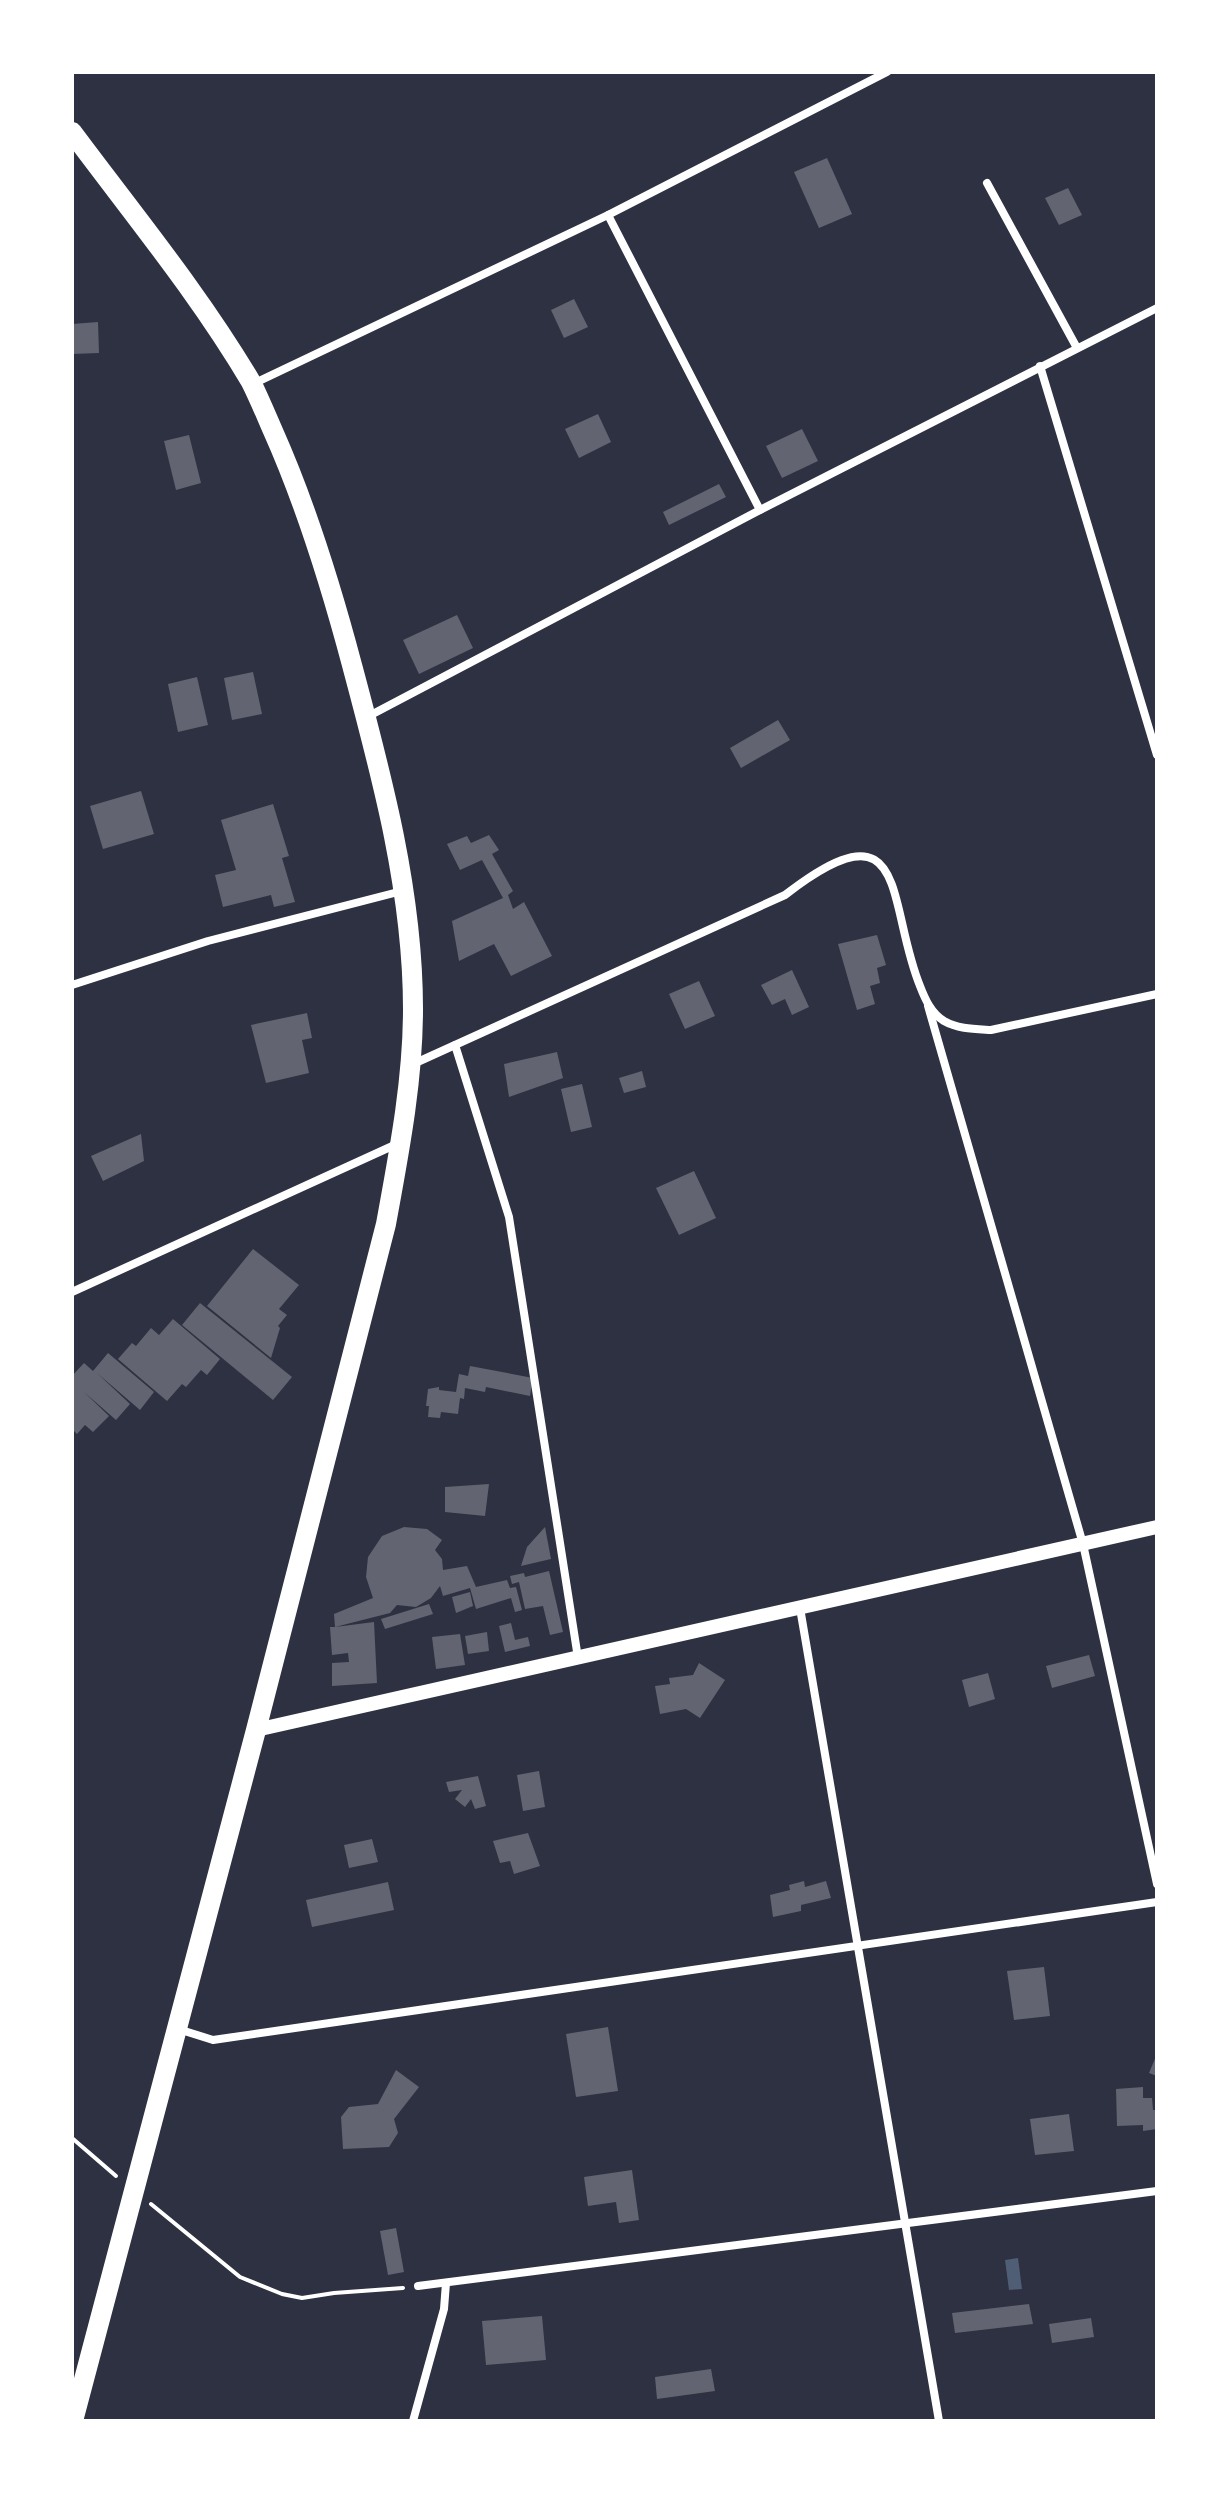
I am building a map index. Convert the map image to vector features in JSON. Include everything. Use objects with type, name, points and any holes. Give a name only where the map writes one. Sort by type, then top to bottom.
[{"type":"main road","points":[[72,132],[207,313],[252,385],[291,471],[338,612],[387,803],[411,952],[413,1009],[401,1142],[375,1268],[73,2421]]},
{"type":"street","points":[[252,385],[608,215],[887,72]]},
{"type":"street","points":[[987,183],[1077,348]]},
{"type":"street","points":[[608,215],[760,510]]},
{"type":"street","points":[[366,717],[760,510],[1157,308]]},
{"type":"street","points":[[1040,366],[1157,755]]},
{"type":"street","points":[[410,1065],[785,895],[811,875],[844,857],[867,857],[885,868],[895,891],[916,978],[927,1005],[1083,1544],[1157,1884]]},
{"type":"street","points":[[73,981],[208,941],[403,891]]},
{"type":"street","points":[[927,1005],[943,1020],[954,1025],[991,1030],[1157,994]]},
{"type":"street","points":[[455,1045],[509,1217],[578,1658]]},
{"type":"street","points":[[72,1292],[401,1142]]},
{"type":"street","points":[[256,1730],[1157,1527]]},
{"type":"street","points":[[800,1608],[939,2421]]},
{"type":"street","points":[[177,2029],[213,2040],[1157,1902]]},
{"type":"street","points":[[418,2286],[1157,2191]]},
{"type":"street","points":[[413,2421],[444,2309],[446,2283]]},
{"type":"path","points":[[72,2138],[90,2154]]},
{"type":"path","points":[[153,2206],[240,2277],[282,2294],[302,2298],[418,2286]]},
{"type":"water","points":[[1018,2258],[1022,2289],[1009,2290],[1005,2260]]},
{"type":"building","points":[[827,158],[852,214],[819,228],[794,172]]},
{"type":"building","points":[[1068,188],[1082,215],[1059,225],[1045,198]]},
{"type":"building","points":[[574,299],[588,327],[564,338],[551,310]]},
{"type":"building","points":[[98,322],[99,353],[72,354],[72,324]]},
{"type":"building","points":[[598,414],[611,442],[579,458],[565,429]]},
{"type":"building","points":[[802,429],[818,461],[782,478],[766,446]]},
{"type":"building","points":[[189,435],[201,483],[176,490],[164,441]]},
{"type":"building","points":[[719,484],[726,497],[669,525],[663,512]]},
{"type":"building","points":[[457,615],[473,648],[419,674],[403,640]]},
{"type":"building","points":[[253,672],[262,714],[232,720],[224,678]]},
{"type":"building","points":[[197,677],[208,725],[178,732],[168,684]]},
{"type":"building","points":[[778,720],[790,740],[741,768],[730,748]]},
{"type":"building","points":[[141,791],[154,834],[103,849],[90,806]]},
{"type":"building","points":[[273,804],[289,856],[282,858],[295,902],[274,907],[271,895],[223,907],[215,875],[236,870],[221,820]]},
{"type":"building","points":[[489,835],[499,850],[492,854],[513,891],[508,895],[513,909],[524,902],[552,956],[511,976],[494,944],[459,961],[452,921],[503,898],[482,860],[460,870],[447,844],[467,836],[471,843]]},
{"type":"building","points":[[877,935],[886,965],[877,968],[880,983],[870,986],[875,1004],[857,1010],[838,944]]},
{"type":"building","points":[[792,970],[809,1007],[792,1015],[785,999],[772,1005],[761,985]]},
{"type":"building","points":[[699,981],[715,1016],[685,1029],[669,994]]},
{"type":"building","points":[[307,1013],[312,1038],[302,1040],[309,1073],[266,1083],[251,1025]]},
{"type":"building","points":[[557,1052],[563,1078],[509,1097],[504,1064]]},
{"type":"building","points":[[642,1071],[646,1087],[624,1093],[619,1078]]},
{"type":"building","points":[[582,1084],[592,1127],[571,1132],[561,1089]]},
{"type":"building","points":[[141,1134],[144,1161],[103,1181],[91,1156]]},
{"type":"building","points":[[694,1171],[716,1218],[679,1235],[656,1188]]},
{"type":"building","points":[[253,1249],[299,1285],[279,1309],[287,1315],[278,1326],[271,1358],[207,1306]]},
{"type":"building","points":[[200,1303],[292,1377],[273,1400],[182,1325]]},
{"type":"building","points":[[173,1319],[220,1359],[207,1375],[201,1370],[186,1387],[182,1384],[167,1401],[118,1359],[132,1343],[136,1346],[151,1328],[159,1335]]},
{"type":"building","points":[[108,1353],[154,1392],[140,1410],[97,1373],[130,1404],[116,1420],[84,1392],[109,1416],[93,1432],[85,1425],[77,1434],[72,1429],[72,1376],[84,1363],[93,1371]]},
{"type":"building","points":[[470,1366],[533,1378],[530,1396],[486,1387],[485,1392],[465,1388],[458,1414],[441,1412],[440,1418],[428,1417],[428,1389],[439,1387],[439,1390],[456,1392],[459,1374],[468,1376]]},
{"type":"building","points":[[489,1484],[485,1516],[445,1512],[445,1487]]},
{"type":"building","points":[[404,1527],[427,1529],[442,1540],[435,1550],[442,1559],[443,1570],[467,1566],[476,1587],[507,1580],[510,1588],[516,1587],[522,1610],[515,1612],[511,1598],[476,1609],[470,1588],[443,1596],[440,1586],[431,1598],[416,1607],[397,1605],[390,1613],[335,1627],[334,1614],[373,1598],[366,1577],[368,1557],[382,1536]]},
{"type":"building","points":[[545,1527],[551,1559],[521,1566],[527,1547]]},
{"type":"building","points":[[549,1571],[563,1632],[550,1635],[543,1606],[525,1609],[519,1582],[512,1584],[510,1576],[524,1573],[525,1577]]},
{"type":"building","points":[[470,1592],[473,1606],[456,1613],[452,1597]]},
{"type":"building","points":[[429,1604],[433,1614],[385,1629],[381,1619]]},
{"type":"building","points":[[374,1622],[377,1683],[332,1686],[332,1663],[349,1662],[348,1653],[332,1655],[330,1627]]},
{"type":"building","points":[[511,1623],[515,1640],[528,1637],[530,1646],[505,1652],[499,1626]]},
{"type":"building","points":[[487,1632],[489,1651],[468,1654],[465,1636]]},
{"type":"building","points":[[460,1634],[465,1665],[436,1669],[432,1637]]},
{"type":"building","points":[[1089,1655],[1095,1676],[1052,1688],[1046,1666]]},
{"type":"building","points":[[699,1663],[725,1680],[700,1718],[686,1709],[660,1714],[655,1686],[670,1684],[669,1678],[693,1675]]},
{"type":"building","points":[[988,1673],[995,1699],[969,1707],[962,1680]]},
{"type":"building","points":[[539,1771],[545,1807],[523,1811],[517,1775]]},
{"type":"building","points":[[478,1776],[486,1806],[475,1809],[471,1799],[465,1807],[455,1799],[462,1790],[449,1792],[446,1782]]},
{"type":"building","points":[[528,1833],[540,1866],[514,1874],[510,1861],[500,1863],[493,1841]]},
{"type":"building","points":[[372,1839],[378,1862],[349,1868],[344,1845]]},
{"type":"building","points":[[804,1881],[805,1887],[826,1881],[831,1898],[801,1905],[801,1911],[773,1917],[770,1895],[790,1890],[789,1885]]},
{"type":"building","points":[[388,1882],[394,1910],[312,1927],[306,1900]]},
{"type":"building","points":[[1044,1967],[1050,2016],[1014,2020],[1007,1971]]},
{"type":"building","points":[[608,2027],[618,2091],[576,2097],[566,2034]]},
{"type":"building","points":[[1157,2054],[1157,2076],[1149,2073]]},
{"type":"building","points":[[396,2070],[419,2087],[394,2119],[398,2133],[389,2147],[343,2149],[341,2117],[349,2107],[378,2104]]},
{"type":"building","points":[[1143,2087],[1143,2098],[1152,2098],[1153,2110],[1157,2110],[1157,2129],[1143,2131],[1143,2125],[1117,2126],[1116,2089]]},
{"type":"building","points":[[1069,2114],[1074,2151],[1035,2155],[1030,2119]]},
{"type":"building","points":[[632,2170],[639,2220],[619,2223],[616,2202],[588,2206],[584,2177]]},
{"type":"building","points":[[396,2228],[404,2272],[388,2275],[380,2231]]},
{"type":"building","points":[[1029,2304],[1033,2324],[955,2333],[952,2313]]},
{"type":"building","points":[[542,2316],[546,2360],[486,2365],[482,2321]]},
{"type":"building","points":[[1091,2318],[1094,2337],[1052,2343],[1049,2324]]},
{"type":"building","points":[[711,2369],[715,2391],[657,2399],[655,2377]]}]
